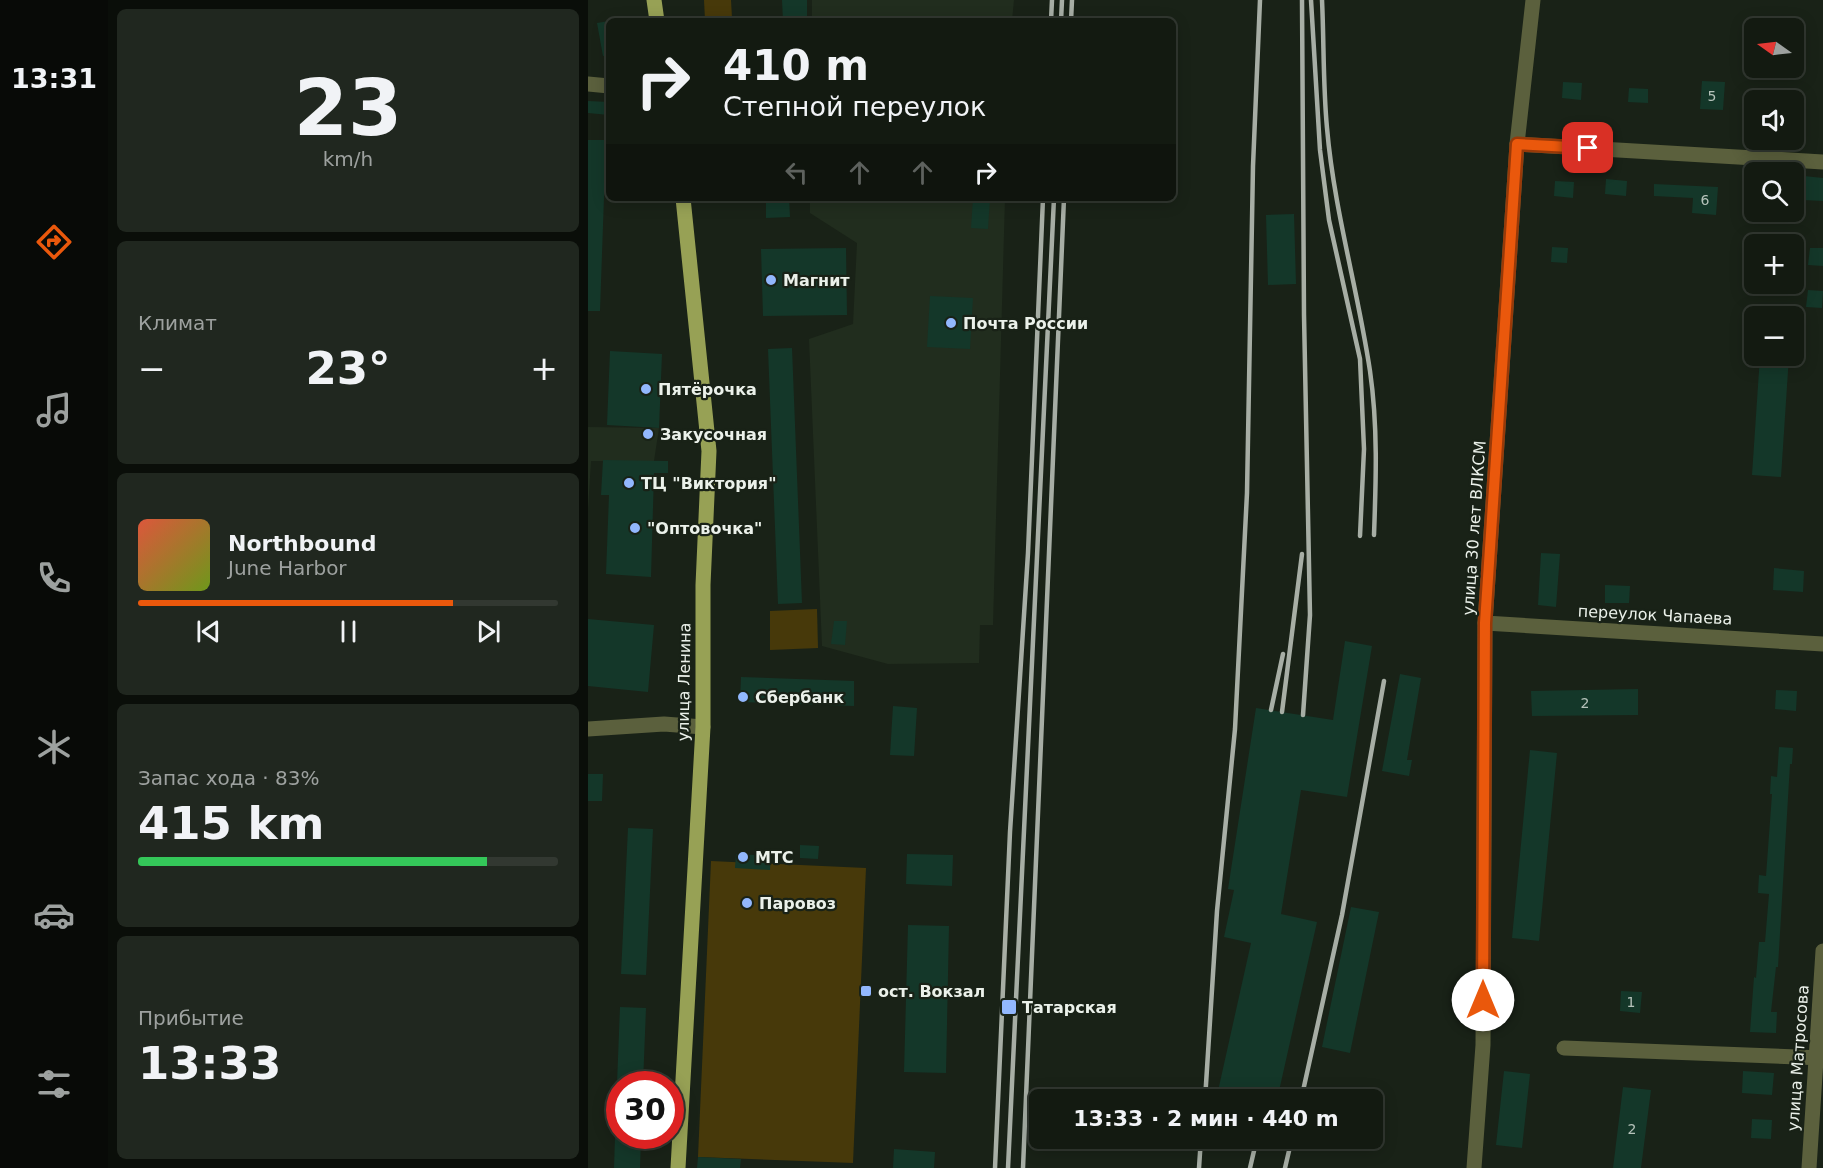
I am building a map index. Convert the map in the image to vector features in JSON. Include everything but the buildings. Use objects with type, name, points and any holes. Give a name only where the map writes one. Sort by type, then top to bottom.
[{"type":"main road","points":[[654,0],[657,18]]},
{"type":"main road","name":"улица Ленина","points":[[678,1168],[703,727],[703,585],[709,451],[683,201]]},
{"type":"street","name":"улица 30 лет ВЛКСМ","points":[[1474,1168],[1483,1045],[1485,623],[1517,144],[1533,0]]},
{"type":"street","points":[[588,84],[606,86]]},
{"type":"street","points":[[1517,144],[1823,162]]},
{"type":"street","name":"переулок Чапаева","points":[[1485,623],[1823,644]]},
{"type":"street","points":[[588,729],[664,724],[703,727]]},
{"type":"street","name":"улица Матросова","points":[[1809,1168],[1820,1058],[1823,951]]},
{"type":"street","points":[[1564,1048],[1820,1058]]},
{"type":"shaded area","points":[[704,0],[731,0],[732,18],[705,18]]},
{"type":"shaded area","points":[[812,0],[1014,0],[1012,18],[812,18]]},
{"type":"shaded area","points":[[810,201],[1005,201],[993,625],[980,625],[979,663],[888,664],[822,646],[809,339],[853,324],[857,243],[810,213]]},
{"type":"shaded area","points":[[588,427],[659,428],[654,461],[591,461],[588,511]]},
{"type":"shaded area","points":[[817,609],[818,648],[770,650],[770,611]]},
{"type":"shaded area","points":[[711,861],[866,868],[853,1163],[698,1157]]},
{"type":"railway","points":[[1051,18],[1052,0]]},
{"type":"railway","points":[[1061,18],[1062,0]]},
{"type":"railway","points":[[1071,18],[1072,0]]},
{"type":"railway","points":[[1206,1089],[1217,911],[1235,729],[1247,493],[1253,166],[1260,0]]},
{"type":"railway","points":[[1302,0],[1304,315],[1310,615],[1303,715]]},
{"type":"railway","points":[[1311,0],[1320,150],[1329,220],[1360,359],[1364,449],[1360,536]]},
{"type":"railway","points":[[1322,0],[1325,96],[1330,159],[1373,392],[1376,453],[1374,535]]},
{"type":"railway","points":[[995,1168],[1010,832],[1028,553],[1043,201]]},
{"type":"railway","points":[[1008,1168],[1054,201]]},
{"type":"railway","points":[[1023,1168],[1064,201]]},
{"type":"railway","points":[[1282,712],[1302,554]]},
{"type":"railway","points":[[1271,710],[1283,654]]},
{"type":"railway","points":[[1303,1089],[1342,915],[1384,681]]},
{"type":"railway","points":[[1199,1168],[1200,1149]]},
{"type":"railway","points":[[1250,1168],[1254,1149]]},
{"type":"railway","points":[[1285,1168],[1289,1149]]},
{"type":"place","name":"Магнит","points":[[771,280]]},
{"type":"place","name":"Почта России","points":[[951,323]]},
{"type":"place","name":"Пятёрочка","points":[[646,389]]},
{"type":"place","name":"Закусочная","points":[[648,434]]},
{"type":"place","name":"ТЦ \"Виктория\"","points":[[629,483]]},
{"type":"place","name":"\"Оптовочка\"","points":[[635,528]]},
{"type":"place","name":"Сбербанк","points":[[743,697]]},
{"type":"place","name":"МТС","points":[[743,857]]},
{"type":"place","name":"Паровоз","points":[[747,903]]},
{"type":"place","name":"ост. Вокзал","points":[[866,991]]},
{"type":"place","name":"Татарская","points":[[1009,1007]]},
{"type":"route","points":[[1483,1000],[1485,623],[1517,144],[1588,148]]}]
